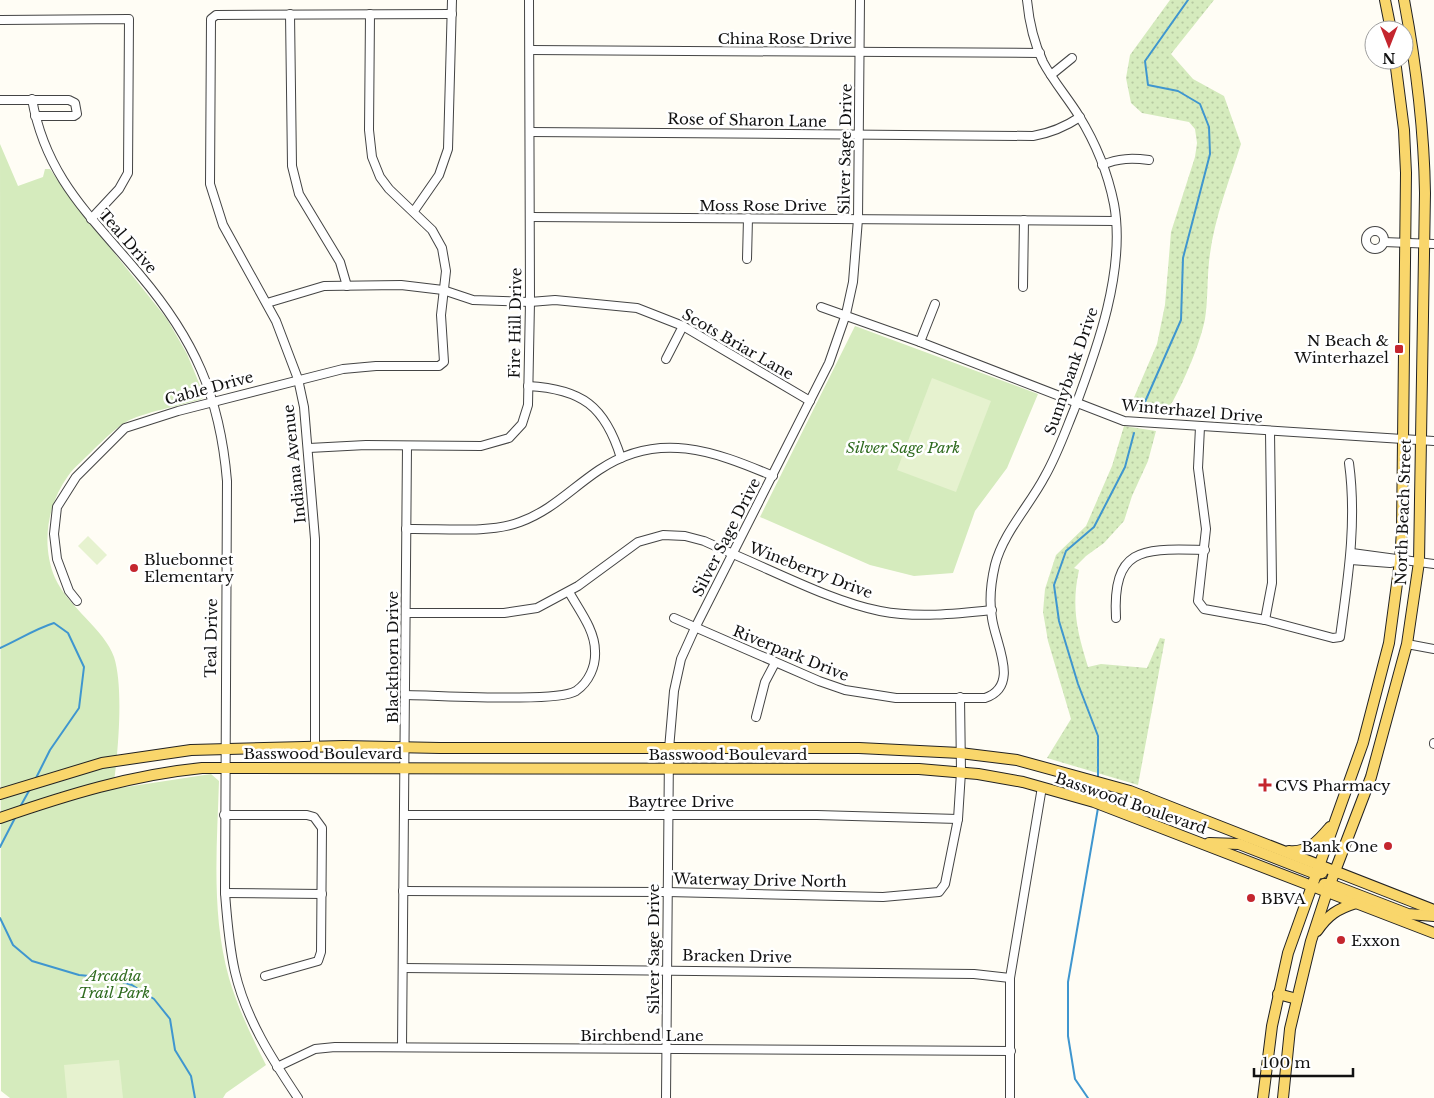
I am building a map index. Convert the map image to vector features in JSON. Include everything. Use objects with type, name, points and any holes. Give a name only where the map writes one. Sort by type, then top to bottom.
[{"type":"main road","points":[[1385,0],[1389,20]]},
{"type":"main road","name":"North Beach Street","points":[[1283,1098],[1290,1029],[1311,940],[1371,778],[1393,702],[1407,644],[1419,562],[1421,441],[1429,244],[1421,109],[1404,0]]},
{"type":"main road","name":"North Beach Street","points":[[1263,1098],[1272,1026],[1288,953],[1336,821],[1376,700],[1389,643],[1400,561],[1404,439],[1406,173],[1401,98],[1397,70]]},
{"type":"main road","points":[[1401,98],[1419,96]]},
{"type":"main road","points":[[1402,111],[1421,109]]},
{"type":"main road","points":[[1376,700],[1393,702]]},
{"type":"main road","name":"Basswood Boulevard","points":[[1,794],[102,763],[162,753],[224,748],[315,746],[911,749],[1017,760],[1089,778],[1146,797],[1279,850],[1317,870],[1335,872],[1434,910]]},
{"type":"main road","name":"Basswood Boulevard","points":[[0,818],[57,798],[97,787],[152,775],[224,768],[919,768],[961,772],[1042,787],[1086,800],[1311,886],[1329,888],[1356,903],[1434,932]]},
{"type":"main road","points":[[1136,818],[1146,797]]},
{"type":"main road","points":[[1279,850],[1296,852],[1310,848],[1336,821]]},
{"type":"main road","points":[[1199,842],[1239,844],[1317,870]]},
{"type":"main road","points":[[1329,888],[1408,914],[1434,916]]},
{"type":"main road","points":[[1311,940],[1327,916],[1341,908],[1356,903]]},
{"type":"main road","points":[[1278,994],[1297,999]]},
{"type":"street","points":[[414,211],[438,174],[448,149],[452,0]]},
{"type":"street","name":"Fire Hill Drive","points":[[309,448],[481,446],[508,438],[522,424],[525,416],[528,386],[530,302],[530,0]]},
{"type":"street","name":"Silver Sage Drive","points":[[666,1098],[668,768],[674,691],[681,658],[829,363],[846,314],[853,282],[858,219],[860,0]]},
{"type":"street","name":"Sunnybank Drive","points":[[998,691],[1002,682],[1004,667],[992,610],[992,582],[1000,552],[1050,466],[1076,404],[1088,371],[1110,296],[1116,251],[1116,221],[1110,185],[1080,117],[1051,75],[1040,53],[1032,29],[1027,0]]},
{"type":"street","points":[[346,286],[340,262],[299,194],[292,166],[290,14],[452,14]]},
{"type":"street","name":"Indiana Avenue","points":[[290,14],[216,15],[211,19],[210,184],[223,225],[267,303],[298,379],[304,407],[316,539],[315,746]]},
{"type":"street","points":[[370,14],[369,130],[372,157],[380,177],[389,190],[414,211],[432,230],[442,248],[446,271],[444,290]]},
{"type":"street","points":[[0,20],[129,19],[128,173],[119,189],[90,219]]},
{"type":"street","name":"China Rose Drive","points":[[530,50],[1040,53]]},
{"type":"street","points":[[1051,75],[1072,58]]},
{"type":"street","name":"Teal Drive","points":[[32,99],[35,116],[56,172],[90,219],[140,276],[192,348],[208,382],[221,430],[227,481],[224,816],[225,893],[230,950],[240,990],[260,1038],[298,1098]]},
{"type":"street","points":[[0,100],[69,100],[73,101],[77,108],[77,114],[74,116],[35,116]]},
{"type":"street","name":"Rose of Sharon Lane","points":[[530,132],[1033,136],[1047,134],[1067,126],[1080,117]]},
{"type":"street","points":[[1102,165],[1115,160],[1130,158],[1149,160]]},
{"type":"street","name":"Moss Rose Drive","points":[[530,217],[1116,221]]},
{"type":"street","points":[[747,258],[748,218]]},
{"type":"street","points":[[1022,287],[1024,220]]},
{"type":"street","points":[[1384,242],[1429,244]]},
{"type":"street","name":"Scots Briar Lane","points":[[267,303],[318,287],[401,285],[444,290],[473,300],[530,302],[555,300],[618,305],[653,313],[683,326],[810,401]]},
{"type":"street","name":"Cable Drive","points":[[77,601],[69,591],[57,559],[54,534],[58,507],[76,477],[124,428],[213,401],[343,368],[439,366],[444,362],[445,358],[442,338],[444,290]]},
{"type":"street","points":[[920,342],[936,304]]},
{"type":"street","name":"Winterhazel Drive","points":[[821,307],[846,314],[1124,421],[1270,432],[1434,441]]},
{"type":"street","points":[[666,359],[683,326]]},
{"type":"street","points":[[528,386],[560,389],[583,398],[594,406],[612,431],[621,458]]},
{"type":"street","points":[[1200,427],[1198,468],[1206,520],[1205,550],[1198,601],[1201,607],[1265,620],[1332,638],[1340,637],[1351,556],[1353,496],[1349,463]]},
{"type":"street","points":[[1265,620],[1272,583],[1270,432]]},
{"type":"street","name":"Blackthorn Drive","points":[[402,1048],[407,446]]},
{"type":"street","points":[[406,529],[474,528],[518,523],[546,511],[599,470],[621,458],[651,450],[682,448],[701,450],[732,459],[773,476]]},
{"type":"street","name":"Wineberry Drive","points":[[406,613],[504,614],[537,608],[569,592],[638,542],[663,535],[679,535],[704,541],[846,601],[882,611],[944,614],[992,610]]},
{"type":"street","points":[[1116,618],[1118,580],[1122,570],[1136,555],[1155,549],[1205,550]]},
{"type":"street","points":[[1351,556],[1390,564],[1400,561],[1434,564]]},
{"type":"street","points":[[405,695],[534,696],[566,695],[576,690],[590,676],[595,651],[589,628],[569,592]]},
{"type":"street","name":"Riverpark Drive","points":[[674,618],[827,684],[866,695],[896,698],[985,698],[998,691]]},
{"type":"street","points":[[1407,644],[1434,649]]},
{"type":"street","points":[[756,718],[765,682],[775,663]]},
{"type":"street","points":[[958,818],[961,772],[960,697]]},
{"type":"street","points":[[1010,1098],[1010,978],[1042,787]]},
{"type":"street","points":[[224,816],[307,815],[318,820],[322,828],[321,952],[318,961],[265,976]]},
{"type":"street","name":"Baytree Drive","points":[[404,815],[958,818]]},
{"type":"street","name":"Waterway Drive North","points":[[403,892],[668,892],[883,897],[936,892],[942,889],[945,884],[958,818]]},
{"type":"street","points":[[225,893],[322,894]]},
{"type":"street","name":"Bracken Drive","points":[[403,968],[667,969],[974,974],[1010,978]]},
{"type":"street","name":"Birchbend Lane","points":[[277,1067],[315,1049],[1011,1051]]},
{"type":"green space","points":[[1170,0],[1214,0],[1171,54],[1193,79],[1224,96],[1241,144],[1214,232],[1209,262],[1203,329],[1182,382],[1173,401],[1162,416],[1129,409],[1157,344],[1165,305],[1171,232],[1195,157],[1197,143],[1195,129],[1189,122],[1142,113],[1131,103],[1126,78],[1130,55]]},
{"type":"green space","name":"Arcadia Trail Park","points":[[0,144],[18,186],[43,177],[45,169],[50,169],[68,195],[167,319],[187,354],[204,395],[202,399],[151,412],[133,419],[109,435],[74,469],[61,487],[51,512],[47,539],[51,565],[61,589],[103,637],[114,657],[119,686],[119,703],[117,758],[113,789],[211,774],[219,781],[217,905],[223,954],[237,1001],[266,1065],[226,1093],[223,1098],[10,1098],[1,1091]]},
{"type":"green space","name":"Silver Sage Park","points":[[855,326],[1038,394],[1007,468],[975,511],[953,573],[914,576],[870,565],[760,517]]},
{"type":"green space","points":[[932,378],[991,401],[956,492],[897,470]]},
{"type":"green space","points":[[1124,426],[1156,431],[1148,461],[1132,496],[1124,521],[1104,543],[1086,556],[1074,568],[1079,570],[1075,607],[1078,630],[1088,667],[1101,664],[1147,668],[1160,638],[1165,639],[1138,785],[1047,758],[1071,719],[1048,641],[1043,612],[1045,589],[1056,555],[1086,526],[1112,466]]},
{"type":"green space","points":[[88,536],[107,555],[97,565],[78,546]]},
{"type":"green space","points":[[119,1060],[123,1098],[67,1098],[64,1065]]},
{"type":"waterway","points":[[1144,404],[1181,320],[1183,258],[1210,154],[1209,127],[1200,104],[1178,91],[1148,85],[1145,61],[1188,0]]},
{"type":"waterway","points":[[1098,778],[1098,736],[1078,684],[1059,621],[1054,585],[1066,551],[1094,527],[1125,467],[1134,433]]},
{"type":"waterway","points":[[0,648],[33,631],[54,623],[68,633],[84,667],[79,708],[50,750],[36,778]]},
{"type":"waterway","points":[[1098,785],[1098,800]]},
{"type":"waterway","points":[[20,807],[30,789]]},
{"type":"waterway","points":[[1088,1098],[1075,1079],[1068,1036],[1068,982],[1098,808]]},
{"type":"waterway","points":[[0,847],[15,818]]},
{"type":"waterway","points":[[0,918],[13,945],[32,961],[79,975],[110,978],[132,985],[154,999],[170,1019],[175,1050],[191,1076],[195,1098]]},
{"type":"place","name":"N Beach & Winterhazel","points":[[1399,349]]},
{"type":"place","name":"Bluebonnet Elementary","points":[[134,568]]},
{"type":"place","name":"CVS Pharmacy","points":[[1265,785]]},
{"type":"place","name":"Bank One","points":[[1388,846]]},
{"type":"place","name":"BBVA","points":[[1251,898]]},
{"type":"place","name":"Exxon","points":[[1341,940]]}]
